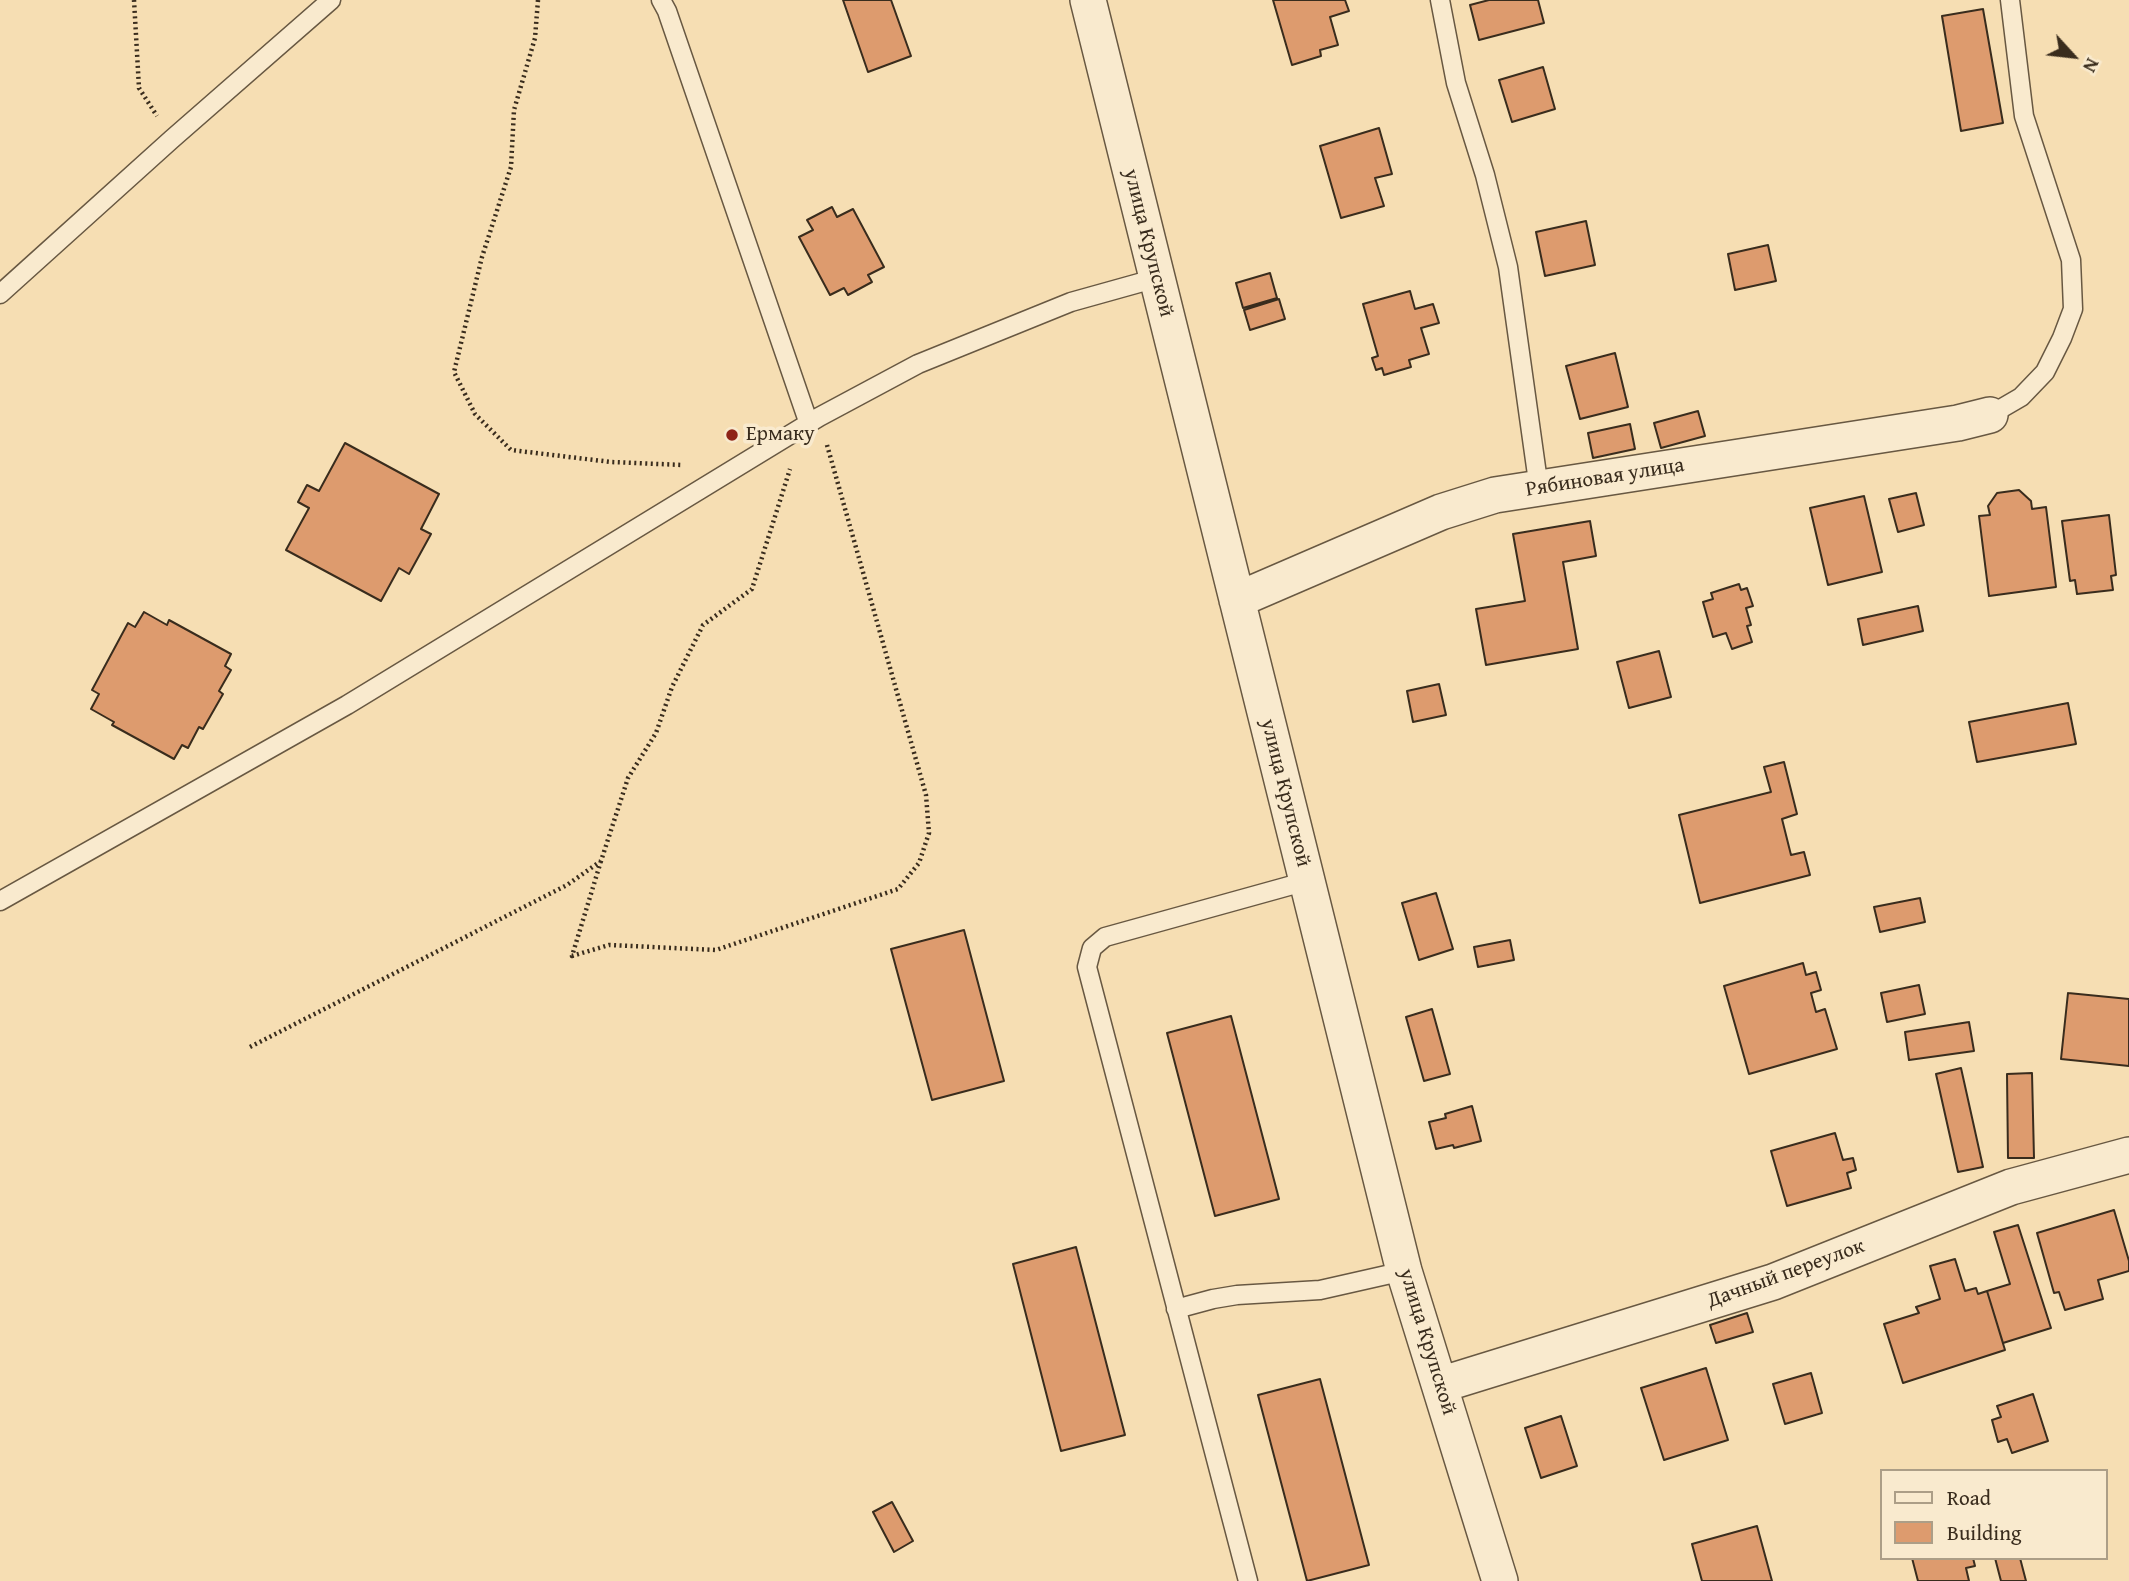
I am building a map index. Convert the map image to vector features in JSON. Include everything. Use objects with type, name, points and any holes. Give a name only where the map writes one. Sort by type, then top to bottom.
[{"type":"street","name":"улица Крупской","points":[[1088,0],[1404,1271],[1500,1581]]},
{"type":"street","name":"Рябиновая улица","points":[[1237,600],[1441,512],[1495,495],[1958,423],[1990,415]]},
{"type":"street","name":"Дачный переулок","points":[[1440,1385],[1773,1282],[2011,1187],[2129,1155]]},
{"type":"lane","points":[[0,294],[331,0]]},
{"type":"lane","points":[[661,0],[808,424]]},
{"type":"lane","points":[[1440,0],[1456,83],[1485,175],[1508,267],[1539,489]]},
{"type":"lane","points":[[1990,415],[2021,397],[2045,372],[2073,309],[2071,260],[2024,116],[2010,0]]},
{"type":"lane","points":[[0,901],[346,705],[808,424],[931,359],[1071,302],[1157,278]]},
{"type":"lane","points":[[1248,1581],[1087,967],[1092,948],[1105,937],[1307,881]]},
{"type":"lane","points":[[1176,1309],[1213,1298],[1320,1290],[1404,1271]]},
{"type":"path","points":[[134,0],[139,88],[172,139]]},
{"type":"path","points":[[538,0],[535,38],[514,110],[510,167],[482,257],[454,372],[475,414],[511,450],[611,462],[739,467]]},
{"type":"path","points":[[808,424],[926,795],[929,833],[919,863],[898,889],[716,950],[609,944],[572,956],[628,778],[656,733],[672,687],[704,625],[752,589],[797,447],[808,424]]},
{"type":"path","points":[[250,1047],[567,885],[601,861]]},
{"type":"building","points":[[843,0],[891,0],[911,56],[868,72]]},
{"type":"building","points":[[1273,0],[1345,0],[1349,11],[1330,17],[1338,45],[1320,50],[1321,56],[1292,65]]},
{"type":"building","points":[[1489,0],[1538,0],[1544,23],[1479,40],[1470,5]]},
{"type":"building","points":[[1983,9],[2003,123],[1961,131],[1942,16]]},
{"type":"building","points":[[1543,67],[1555,109],[1512,122],[1499,80]]},
{"type":"building","points":[[1379,128],[1392,174],[1375,178],[1384,206],[1341,218],[1320,146]]},
{"type":"building","points":[[832,207],[837,217],[853,209],[884,267],[868,275],[872,282],[848,295],[844,288],[830,295],[799,237],[813,230],[807,220]]},
{"type":"building","points":[[1586,221],[1595,265],[1545,276],[1536,232]]},
{"type":"building","points":[[1768,245],[1776,281],[1735,290],[1728,254]]},
{"type":"building","points":[[1270,273],[1277,298],[1243,308],[1236,283]]},
{"type":"building","points":[[1410,291],[1415,309],[1433,304],[1439,323],[1421,328],[1429,354],[1409,360],[1411,367],[1384,375],[1382,368],[1376,370],[1372,358],[1378,356],[1363,304]]},
{"type":"building","points":[[1279,299],[1285,319],[1250,330],[1244,310]]},
{"type":"building","points":[[1615,353],[1628,407],[1580,419],[1566,366]]},
{"type":"building","points":[[1698,411],[1705,436],[1661,448],[1654,423]]},
{"type":"building","points":[[1630,424],[1635,449],[1593,458],[1588,433]]},
{"type":"building","points":[[345,443],[439,494],[421,529],[431,534],[409,574],[399,568],[381,601],[286,550],[309,508],[298,502],[307,485],[319,491]]},
{"type":"building","points":[[2019,490],[2031,501],[2032,509],[2046,507],[2056,587],[1989,596],[1979,516],[1990,515],[1988,506],[1997,493]]},
{"type":"building","points":[[1916,493],[1924,525],[1898,532],[1889,499]]},
{"type":"building","points":[[1864,496],[1882,572],[1828,585],[1810,508]]},
{"type":"building","points":[[2109,515],[2116,575],[2111,576],[2113,590],[2077,594],[2075,580],[2070,581],[2062,521]]},
{"type":"building","points":[[1590,521],[1596,556],[1563,562],[1578,649],[1486,665],[1476,609],[1525,601],[1513,534]]},
{"type":"building","points":[[1739,584],[1741,590],[1747,588],[1753,606],[1746,608],[1751,625],[1747,626],[1752,642],[1732,649],[1726,633],[1713,637],[1703,602],[1713,599],[1711,593]]},
{"type":"building","points":[[1918,606],[1923,631],[1863,645],[1858,619]]},
{"type":"building","points":[[144,612],[167,625],[169,620],[231,654],[225,666],[231,670],[219,691],[223,694],[203,729],[199,727],[188,748],[182,745],[174,759],[112,725],[114,722],[91,709],[99,694],[92,690],[128,623],[135,627]]},
{"type":"building","points":[[1659,651],[1671,697],[1629,708],[1617,662]]},
{"type":"building","points":[[1439,684],[1446,715],[1413,722],[1407,691]]},
{"type":"building","points":[[2068,703],[2076,744],[1977,762],[1969,722]]},
{"type":"building","points":[[1784,762],[1797,814],[1782,819],[1791,855],[1804,852],[1810,875],[1700,903],[1679,815],[1771,792],[1764,767]]},
{"type":"building","points":[[1436,893],[1453,949],[1419,960],[1402,903]]},
{"type":"building","points":[[1920,898],[1925,922],[1880,932],[1874,907]]},
{"type":"building","points":[[964,930],[1004,1081],[932,1100],[891,949]]},
{"type":"building","points":[[1510,940],[1514,960],[1478,967],[1474,947]]},
{"type":"building","points":[[1803,963],[1806,975],[1816,972],[1821,990],[1811,993],[1816,1012],[1825,1009],[1837,1049],[1749,1074],[1724,986]]},
{"type":"building","points":[[1919,985],[1925,1014],[1887,1022],[1881,993]]},
{"type":"building","points":[[2068,993],[2129,999],[2129,1066],[2061,1059]]},
{"type":"building","points":[[1432,1009],[1450,1074],[1424,1081],[1406,1017]]},
{"type":"building","points":[[1231,1016],[1279,1199],[1215,1216],[1167,1033]]},
{"type":"building","points":[[1969,1022],[1974,1051],[1909,1060],[1905,1032]]},
{"type":"building","points":[[1961,1068],[1983,1167],[1958,1172],[1936,1074]]},
{"type":"building","points":[[2032,1073],[2034,1158],[2008,1158],[2007,1074]]},
{"type":"building","points":[[1472,1106],[1481,1141],[1454,1148],[1453,1145],[1436,1149],[1429,1122],[1446,1118],[1445,1114]]},
{"type":"building","points":[[1835,1133],[1843,1160],[1853,1158],[1856,1170],[1847,1173],[1851,1188],[1787,1206],[1771,1151]]},
{"type":"building","points":[[2114,1210],[2129,1261],[2129,1271],[2098,1280],[2103,1299],[2065,1310],[2059,1292],[2054,1293],[2037,1233]]},
{"type":"building","points":[[2018,1225],[2051,1328],[2003,1343],[1987,1291],[2010,1284],[1994,1232]]},
{"type":"building","points":[[1076,1247],[1125,1435],[1061,1451],[1013,1264]]},
{"type":"building","points":[[1955,1259],[1965,1291],[1976,1288],[1978,1294],[1987,1291],[2005,1350],[1903,1383],[1884,1324],[1919,1313],[1916,1307],[1940,1299],[1930,1266]]},
{"type":"building","points":[[1747,1313],[1753,1332],[1716,1343],[1710,1325]]},
{"type":"building","points":[[1706,1368],[1728,1440],[1664,1460],[1641,1388]]},
{"type":"building","points":[[1811,1373],[1822,1413],[1785,1424],[1773,1384]]},
{"type":"building","points":[[1320,1379],[1369,1565],[1307,1581],[1258,1395]]},
{"type":"building","points":[[2033,1394],[2048,1441],[2012,1453],[2007,1439],[1998,1442],[1992,1420],[2001,1417],[1997,1406]]},
{"type":"building","points":[[1561,1416],[1577,1466],[1541,1478],[1525,1428]]},
{"type":"building","points":[[892,1502],[913,1541],[894,1552],[873,1512]]},
{"type":"building","points":[[1757,1526],[1772,1581],[1702,1581],[1692,1544]]},
{"type":"building","points":[[1913,1560],[1974,1560],[1975,1566],[1966,1568],[1969,1581],[1918,1581]]},
{"type":"building","points":[[1996,1560],[2021,1560],[2026,1581],[2001,1581]]},
{"type":"place","name":"Ермаку","points":[[732,435]]}]
